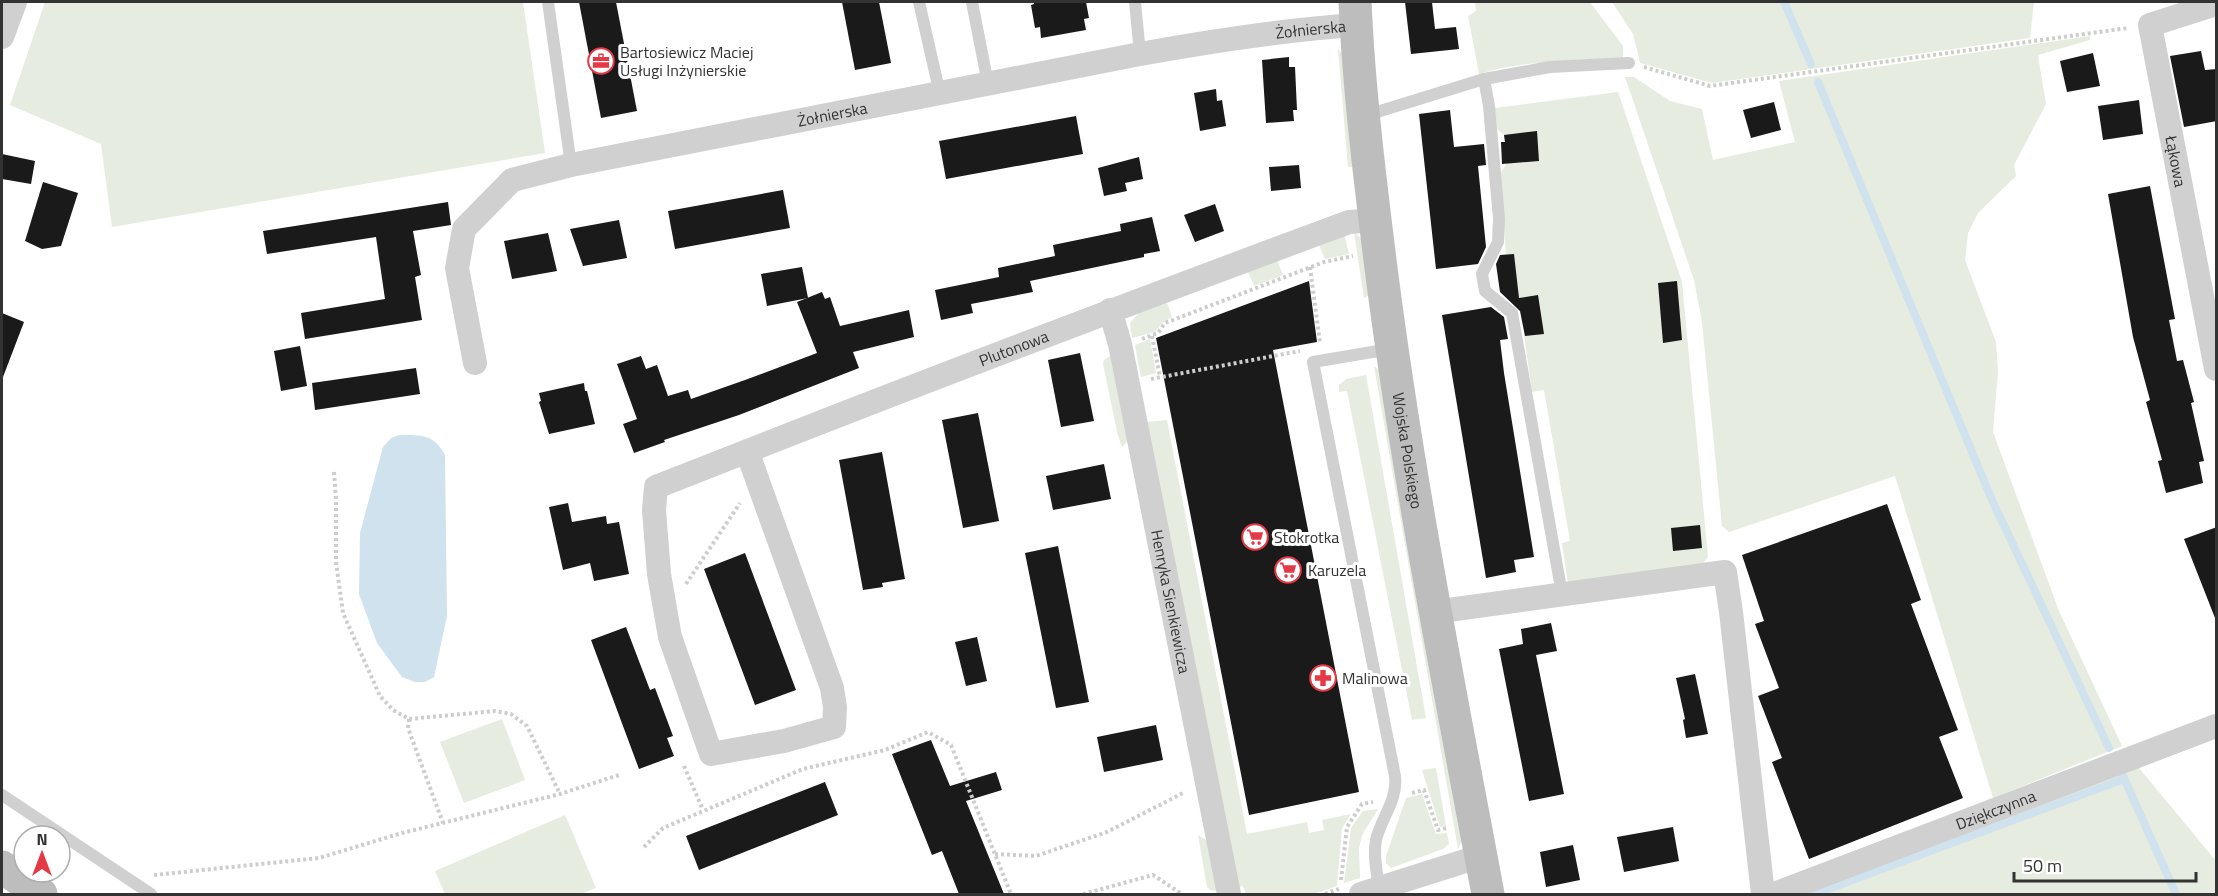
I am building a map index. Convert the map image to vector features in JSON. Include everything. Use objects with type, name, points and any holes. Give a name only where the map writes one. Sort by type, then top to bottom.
[{"type":"street","points":[[2,37],[15,2]]},
{"type":"street","points":[[2150,25],[2217,4]]},
{"type":"street","name":"Żołnierska","points":[[475,363],[457,268],[464,229],[512,180],[571,165],[1140,54],[1315,27],[1355,13]]},
{"type":"street","name":"Wojska Polskiego","points":[[1355,13],[1363,117],[1391,349],[1434,612],[1488,894]]},
{"type":"street","name":"Łąkowa","points":[[2150,25],[2217,369]]},
{"type":"street","name":"Plutonowa","points":[[665,606],[659,574],[654,510],[656,487],[1110,310],[1348,222],[1375,220]]},
{"type":"street","name":"Henryka Sienkiewicza","points":[[1110,310],[1120,344],[1229,894]]},
{"type":"street","points":[[665,606],[670,638],[711,754],[784,741],[834,727],[835,707],[832,688],[747,451]]},
{"type":"street","points":[[1434,612],[1725,572],[1763,894]]},
{"type":"street","name":"Dziękczynna","points":[[1774,894],[2217,726]]},
{"type":"street","points":[[1370,891],[1481,856]]},
{"type":"street","points":[[2,867],[41,894]]},
{"type":"lane","points":[[548,2],[571,165]]},
{"type":"lane","points":[[919,2],[940,94]]},
{"type":"lane","points":[[972,2],[988,84]]},
{"type":"lane","points":[[1135,2],[1140,54]]},
{"type":"lane","points":[[1363,117],[1484,79],[1550,67],[1629,63]]},
{"type":"lane","points":[[1484,79],[1489,106],[1499,219],[1498,242],[1482,274],[1485,291],[1512,313],[1562,594]]},
{"type":"lane","points":[[1370,891],[1376,842],[1394,796],[1395,776],[1313,362],[1391,349]]},
{"type":"lane","points":[[2,795],[151,894]]},
{"type":"path","points":[[1629,63],[1710,86],[2150,25]]},
{"type":"path","points":[[1131,342],[1158,333],[1165,323],[1324,262],[1354,256]]},
{"type":"path","points":[[1311,267],[1321,341],[1319,347],[1328,345]]},
{"type":"path","points":[[1152,336],[1160,377]]},
{"type":"path","points":[[1140,381],[1308,349]]},
{"type":"path","points":[[334,472],[336,562],[345,619],[380,696],[393,710],[410,719],[495,711],[511,714],[527,726],[560,794]]},
{"type":"path","points":[[665,606],[674,602],[740,502]]},
{"type":"path","points":[[410,719],[408,729],[443,823]]},
{"type":"path","points":[[644,847],[663,828],[803,769],[885,750],[928,732],[951,746],[1011,894]]},
{"type":"path","points":[[684,766],[703,810]]},
{"type":"path","points":[[127,878],[319,858],[443,823],[560,794],[619,775]]},
{"type":"path","points":[[1408,794],[1424,790],[1438,830],[1451,828]]},
{"type":"path","points":[[995,854],[1036,855],[1107,832],[1186,791]]},
{"type":"path","points":[[1324,894],[1340,889],[1347,827],[1362,804],[1382,799]]},
{"type":"path","points":[[1083,894],[1153,875],[1182,894]]},
{"type":"shaded area","points":[[45,2],[523,2],[545,153],[112,227],[101,144],[10,105]]},
{"type":"shaded area","points":[[1475,2],[1590,2],[1623,46],[1623,58],[1514,66],[1479,74],[1468,16],[1476,11]]},
{"type":"shaded area","points":[[1612,2],[2034,2],[2030,38],[1712,83],[1640,63],[1633,34]]},
{"type":"shaded area","points":[[2090,36],[2090,40],[2038,55],[2046,104],[2014,165],[2016,176],[1978,213],[1968,233],[1965,260],[1996,342],[1998,371],[1993,432],[2059,611],[2122,746],[1993,798],[1895,476],[1729,532],[1722,526],[1702,322],[1694,280],[1625,77],[1634,77],[1670,101],[1702,109],[1713,160],[1795,142],[1779,81]]},
{"type":"shaded area","points":[[1338,49],[1343,55],[1355,167],[1348,167]]},
{"type":"shaded area","points":[[1618,92],[1682,282],[1708,557],[1699,568],[1568,584],[1562,543],[1570,541],[1544,390],[1532,392],[1519,298],[1506,255],[1500,174],[1507,163],[1504,135],[1497,129],[1495,108]]},
{"type":"shaded area","points":[[1344,232],[1349,254],[1325,259],[1319,245]]},
{"type":"shaded area","points":[[1354,232],[1361,238],[1371,294],[1364,298]]},
{"type":"shaded area","points":[[1277,260],[1283,275],[1254,286],[1248,272]]},
{"type":"shaded area","points":[[1167,303],[1172,317],[1161,324],[1155,332],[1132,338],[1130,323],[1139,313]]},
{"type":"shaded area","points":[[1150,339],[1156,373],[1141,377],[1135,345]]},
{"type":"shaded area","points":[[1113,354],[1130,438],[1122,447],[1103,364],[1104,360]]},
{"type":"shaded area","points":[[1374,366],[1379,370],[1462,841],[1458,849]]},
{"type":"shaded area","points":[[1366,375],[1426,718],[1412,720],[1347,391],[1339,392],[1339,385],[1346,379]]},
{"type":"shaded area","points":[[1167,420],[1247,834],[1307,822],[1309,833],[1324,830],[1322,820],[1351,814],[1342,828],[1337,886],[1313,894],[1246,894],[1243,886],[1236,887],[1146,422]]},
{"type":"shaded area","points":[[502,719],[525,780],[464,803],[440,742]]},
{"type":"shaded area","points":[[2135,763],[2216,861],[2216,894],[1805,894]]},
{"type":"shaded area","points":[[1436,768],[1446,826],[1440,827],[1422,770]]},
{"type":"shaded area","points":[[1422,794],[1436,834],[1447,833],[1449,844],[1443,849],[1391,868],[1386,863],[1386,856],[1406,798]]},
{"type":"shaded area","points":[[1378,809],[1362,835],[1359,848],[1360,878],[1344,883],[1351,828],[1363,811]]},
{"type":"shaded area","points":[[565,815],[596,888],[580,894],[445,894],[435,871]]},
{"type":"shaded area","points":[[1198,835],[1208,841],[1217,891],[1207,887]]},
{"type":"water","points":[[399,435],[414,435],[431,439],[445,455],[447,616],[434,677],[425,682],[415,682],[402,677],[377,643],[359,594],[360,533],[383,447],[391,438]]},
{"type":"building","points":[[579,2],[616,2],[637,111],[601,118]]},
{"type":"building","points":[[842,2],[879,2],[891,63],[855,70]]},
{"type":"building","points":[[1034,2],[1086,2],[1089,18],[1084,19],[1086,30],[1041,38],[1040,27],[1035,28],[1031,5]]},
{"type":"building","points":[[1405,2],[1432,2],[1435,29],[1456,27],[1459,49],[1411,54]]},
{"type":"building","points":[[2201,51],[2205,70],[2217,69],[2217,121],[2184,127],[2170,56]]},
{"type":"building","points":[[2093,53],[2100,86],[2067,92],[2060,61]]},
{"type":"building","points":[[1289,57],[1289,67],[1295,67],[1297,110],[1293,110],[1294,121],[1266,123],[1262,60]]},
{"type":"building","points":[[1216,89],[1217,101],[1222,100],[1226,126],[1200,131],[1194,93]]},
{"type":"building","points":[[2139,100],[2143,134],[2103,140],[2098,106]]},
{"type":"building","points":[[1774,102],[1781,130],[1751,138],[1743,110]]},
{"type":"building","points":[[1450,110],[1454,147],[1484,144],[1486,165],[1478,166],[1486,247],[1478,264],[1436,269],[1419,114]]},
{"type":"building","points":[[1076,116],[1083,154],[946,179],[939,141]]},
{"type":"building","points":[[1537,131],[1539,161],[1502,164],[1501,142],[1505,142],[1504,135]]},
{"type":"building","points":[[2,154],[35,161],[31,184],[2,179]]},
{"type":"building","points":[[1139,157],[1143,179],[1125,183],[1127,191],[1104,196],[1098,168]]},
{"type":"building","points":[[1299,165],[1301,188],[1271,191],[1269,167]]},
{"type":"building","points":[[43,182],[78,193],[61,246],[42,249],[25,241]]},
{"type":"building","points":[[2150,186],[2175,319],[2169,320],[2177,361],[2183,360],[2194,402],[2191,403],[2204,461],[2199,462],[2203,483],[2166,493],[2158,461],[2162,460],[2146,402],[2150,400],[2133,337],[2108,194]]},
{"type":"building","points":[[783,190],[790,228],[675,249],[668,211]]},
{"type":"building","points":[[448,202],[451,225],[413,231],[421,275],[415,277],[422,320],[305,339],[301,313],[385,299],[376,237],[267,254],[263,231]]},
{"type":"building","points":[[1215,204],[1224,231],[1195,242],[1184,215]]},
{"type":"building","points":[[1152,217],[1160,251],[1144,254],[1144,257],[1030,281],[1033,292],[971,304],[973,313],[941,320],[935,290],[999,277],[998,268],[1055,256],[1053,245],[1121,231],[1120,224]]},
{"type":"building","points":[[619,220],[627,258],[583,266],[570,229]]},
{"type":"building","points":[[548,233],[557,271],[512,279],[504,241]]},
{"type":"building","points":[[1514,254],[1519,298],[1538,295],[1544,334],[1525,336],[1520,311],[1500,292],[1496,264],[1500,255]]},
{"type":"building","points":[[802,267],[808,298],[767,306],[761,274]]},
{"type":"building","points":[[1309,281],[1317,342],[1273,350],[1359,792],[1249,815],[1156,338]]},
{"type":"building","points":[[1677,281],[1682,340],[1663,343],[1658,283]]},
{"type":"building","points":[[822,292],[825,299],[830,297],[840,326],[909,310],[914,337],[853,352],[859,368],[634,453],[623,424],[637,419],[617,364],[641,356],[646,369],[657,365],[668,396],[688,390],[691,399],[817,353],[797,302]]},
{"type":"building","points":[[1491,307],[1504,317],[1508,339],[1500,340],[1534,557],[1514,560],[1516,572],[1486,578],[1442,315]]},
{"type":"building","points":[[2,313],[24,322],[3,377],[2,377]]},
{"type":"building","points":[[300,346],[307,386],[281,391],[274,351]]},
{"type":"building","points":[[1080,353],[1094,421],[1061,427],[1048,360]]},
{"type":"building","points":[[416,368],[420,394],[315,410],[312,383]]},
{"type":"building","points":[[584,383],[595,424],[549,434],[539,402],[541,401],[539,393]]},
{"type":"building","points":[[978,413],[999,521],[963,528],[942,420]]},
{"type":"building","points":[[882,452],[905,579],[882,583],[883,587],[863,590],[839,460]]},
{"type":"building","points":[[1104,464],[1111,499],[1053,510],[1046,476]]},
{"type":"building","points":[[568,503],[572,522],[606,516],[607,524],[619,522],[629,574],[594,581],[590,563],[563,570],[549,507]]},
{"type":"building","points":[[1887,504],[1921,600],[1911,604],[1958,730],[1939,737],[1963,798],[1809,859],[1772,762],[1782,758],[1758,696],[1779,688],[1755,624],[1764,621],[1742,555]]},
{"type":"building","points":[[1700,525],[1702,548],[1673,551],[1671,528]]},
{"type":"building","points":[[2217,527],[2217,618],[2215,618],[2184,539]]},
{"type":"building","points":[[1058,546],[1089,702],[1056,708],[1025,553]]},
{"type":"building","points":[[745,553],[796,690],[755,705],[704,569]]},
{"type":"building","points":[[1551,623],[1557,651],[1536,655],[1564,794],[1529,801],[1499,649],[1523,644],[1521,629]]},
{"type":"building","points":[[626,627],[650,690],[655,688],[673,736],[667,738],[674,756],[639,769],[591,640]]},
{"type":"building","points":[[977,637],[987,681],[966,686],[955,642]]},
{"type":"building","points":[[1695,674],[1708,734],[1686,738],[1683,720],[1685,719],[1676,678]]},
{"type":"building","points":[[1156,725],[1163,760],[1104,772],[1097,737]]},
{"type":"building","points":[[931,740],[950,786],[996,772],[1002,790],[966,801],[1004,894],[959,894],[942,851],[932,855],[892,754]]},
{"type":"building","points":[[825,782],[838,815],[699,870],[686,836]]},
{"type":"building","points":[[1673,827],[1679,861],[1624,872],[1617,837]]},
{"type":"building","points":[[1573,845],[1580,880],[1546,887],[1540,852]]},
{"type":"waterway","points":[[1784,2],[1811,64]]},
{"type":"waterway","points":[[1818,82],[1992,500],[2109,748]]},
{"type":"waterway","points":[[2123,776],[2176,894]]},
{"type":"waterway","points":[[1815,894],[2124,779]]},
{"type":"place","name":"Bartosiewicz Maciej Usługi Inżynierskie","points":[[601,61]]},
{"type":"place","name":"Stokrotka","points":[[1255,537]]},
{"type":"place","name":"Karuzela","points":[[1288,570]]},
{"type":"place","name":"Malinowa","points":[[1323,678]]}]
